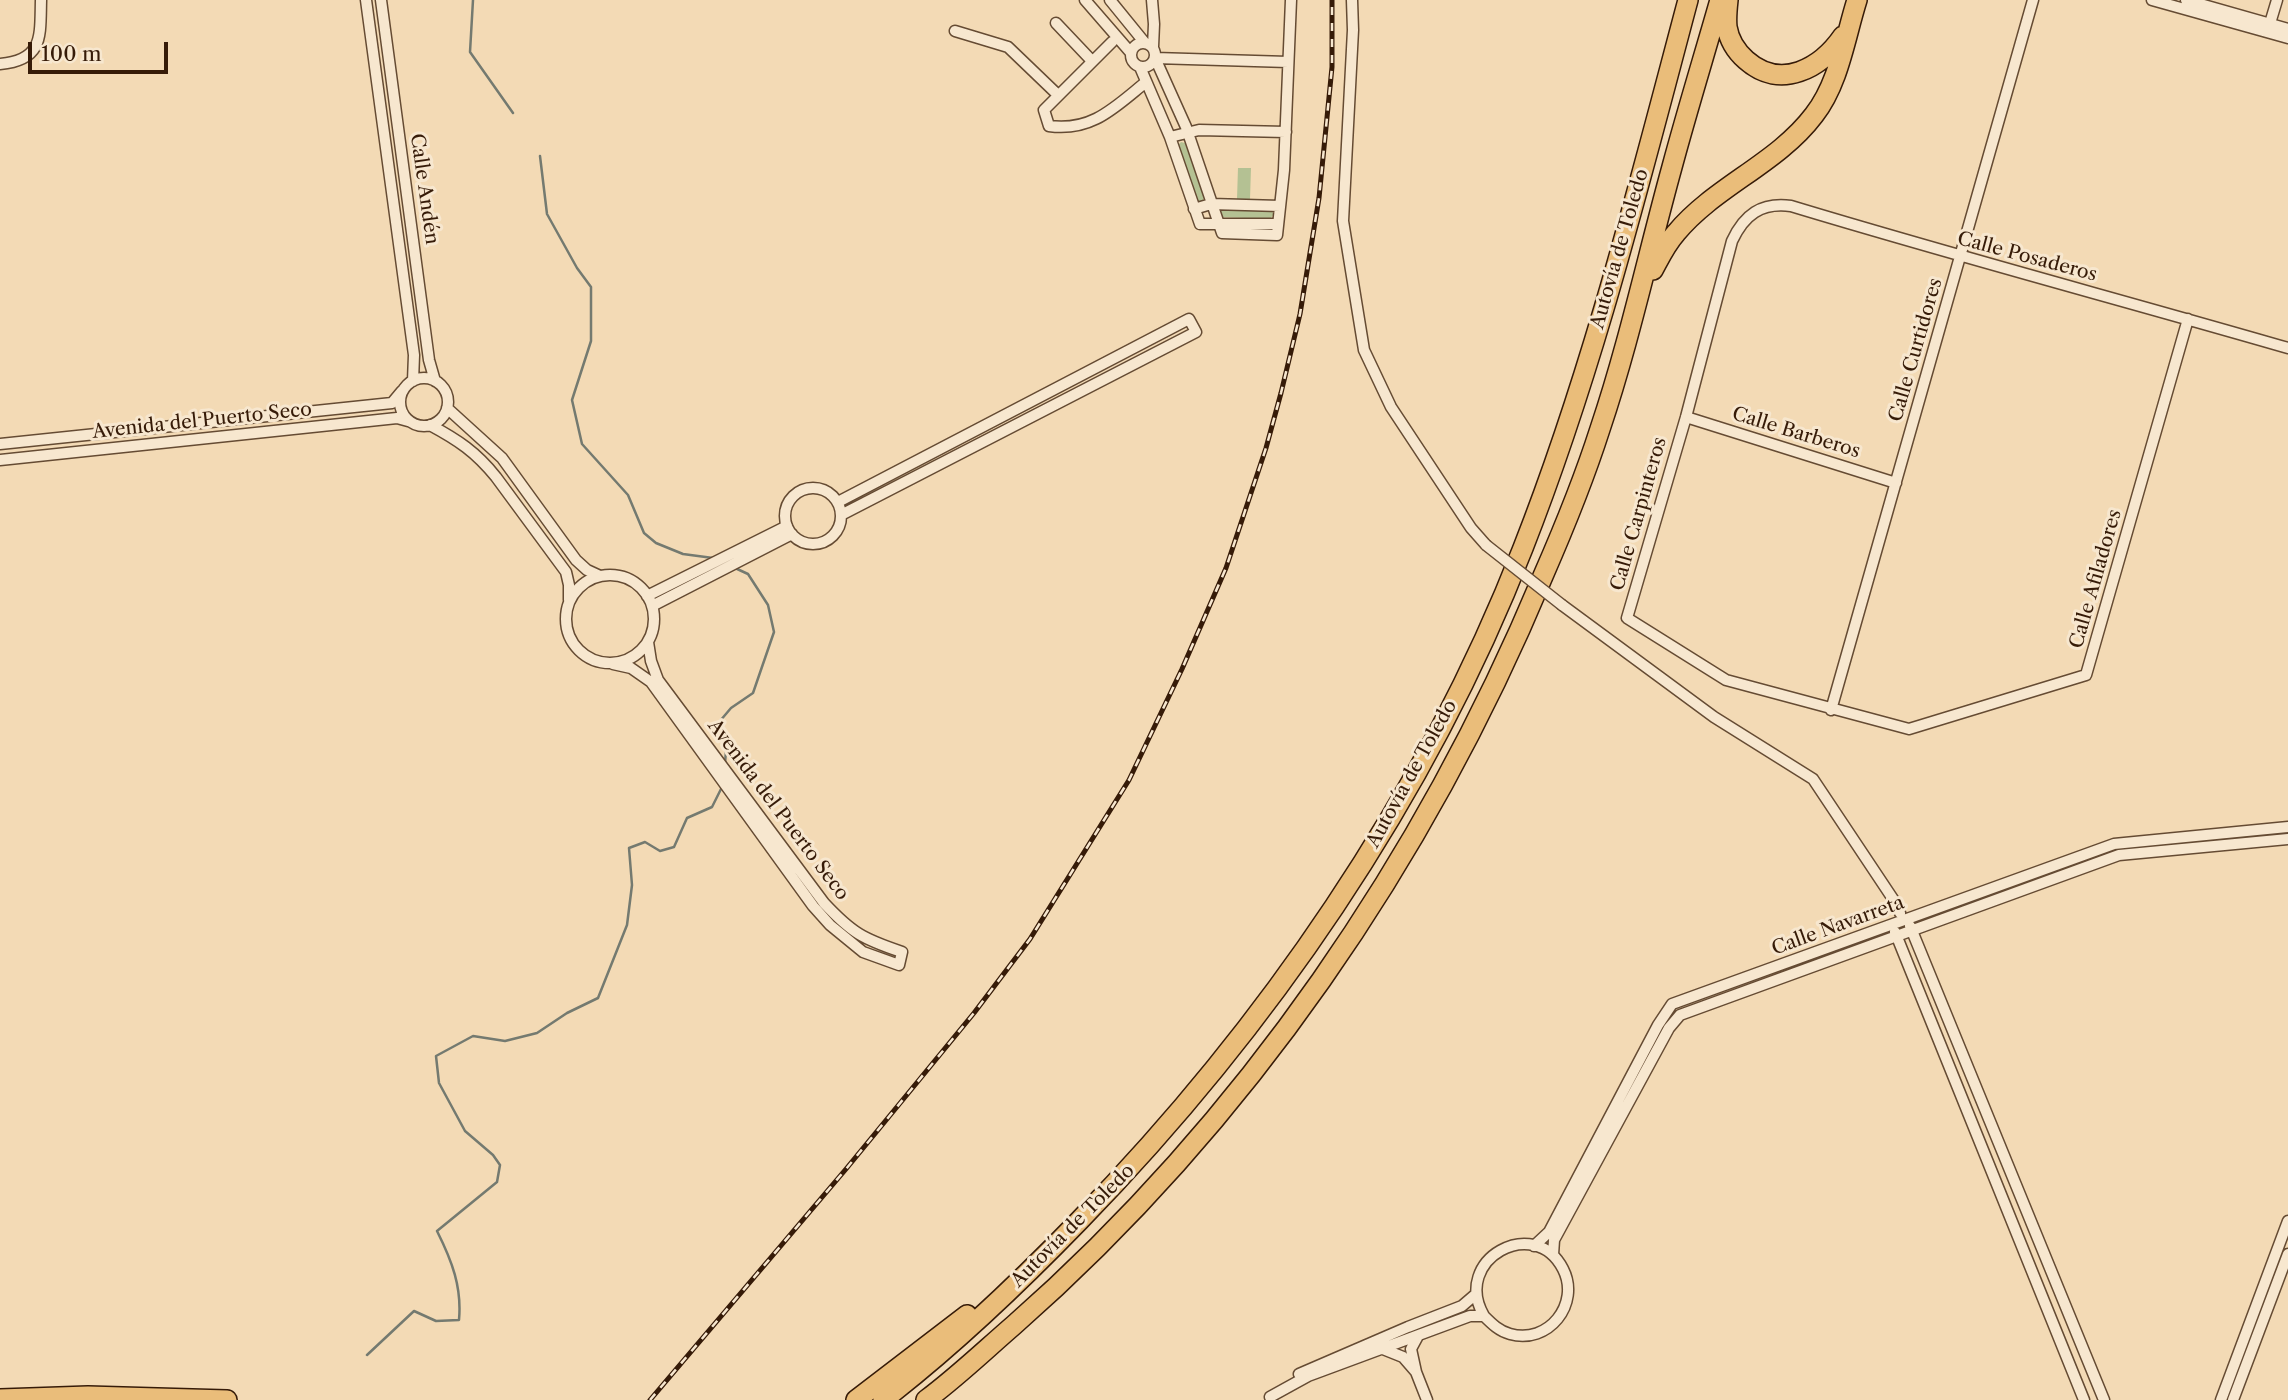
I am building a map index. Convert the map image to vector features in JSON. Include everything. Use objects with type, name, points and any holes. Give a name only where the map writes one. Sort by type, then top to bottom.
[{"type":"highway","points":[[1675,48],[1672,37],[1678,0]]},
{"type":"highway","name":"Autovía de Toledo","points":[[883,1400],[953,1344],[1034,1268],[1136,1162],[1244,1033],[1348,885],[1426,755],[1477,654],[1522,552],[1552,472],[1582,384],[1688,0]]},
{"type":"highway","name":"Autovía de Toledo","points":[[933,1397],[1064,1281],[1143,1200],[1234,1096],[1307,1000],[1373,904],[1458,759],[1513,648],[1561,534],[1600,430],[1720,0]]},
{"type":"highway","points":[[1728,0],[1727,30],[1732,44],[1751,65],[1772,73],[1794,73],[1816,65],[1836,46],[1848,29]]},
{"type":"highway","points":[[1643,281],[1651,273],[1675,233],[1697,212],[1787,145],[1815,114],[1834,78],[1857,0]]},
{"type":"highway","points":[[856,1400],[1012,1279],[1034,1268]]},
{"type":"highway","points":[[0,1399],[101,1396],[226,1400]]},
{"type":"street","points":[[0,64],[23,60],[37,48],[41,0]]},
{"type":"street","name":"Calle Andén","points":[[366,0],[414,355],[413,381]]},
{"type":"street","name":"Calle Andén","points":[[381,0],[429,355],[435,382]]},
{"type":"street","points":[[1086,0],[1131,53],[1132,61],[1140,67],[1170,137],[1200,224],[1220,228],[1278,224],[1286,132],[1291,0]]},
{"type":"street","points":[[1110,0],[1151,49],[1187,132],[1220,228]]},
{"type":"street","points":[[1140,67],[1148,66],[1154,24],[1152,0]]},
{"type":"street","points":[[1352,0],[1353,30],[1343,221],[1364,350],[1391,407],[1471,528],[1486,545],[1562,605],[1714,717],[1813,779],[1912,930],[2104,1400]]},
{"type":"street","name":"Calle Curtidores","points":[[1832,710],[2033,0]]},
{"type":"street","points":[[2152,0],[2269,28],[2288,29]]},
{"type":"street","points":[[2186,0],[2269,28],[2288,38]]},
{"type":"street","points":[[2269,28],[2277,0]]},
{"type":"street","points":[[1056,23],[1092,61]]},
{"type":"street","points":[[955,32],[1008,47],[1058,95]]},
{"type":"street","points":[[1112,42],[1044,110],[1049,126],[1080,127],[1109,112],[1146,82]]},
{"type":"street","points":[[1131,53],[1135,46],[1288,62]]},
{"type":"street","points":[[1170,137],[1199,130],[1286,132]]},
{"type":"street","points":[[1194,209],[1211,204],[1280,206]]},
{"type":"street","name":"Calle Posaderos","points":[[1758,210],[1777,204],[1791,206],[1960,257],[2288,348]]},
{"type":"street","name":"Calle Carpinteros","points":[[1758,210],[1740,223],[1732,241],[1686,417],[1626,618],[1726,680],[1832,710]]},
{"type":"street","points":[[838,502],[1189,319],[1196,332],[841,515]]},
{"type":"street","name":"Calle Afiladores","points":[[1832,710],[1909,729],[2086,675],[2188,319]]},
{"type":"street","points":[[413,381],[421,379],[435,382],[446,393],[447,408],[439,421],[430,425]]},
{"type":"street","name":"Avenida del Puerto Seco","points":[[0,444],[392,403],[413,381]]},
{"type":"street","points":[[402,391],[400,407],[408,421]]},
{"type":"street","points":[[447,408],[502,458],[576,560],[586,570],[600,576]]},
{"type":"street","name":"Calle Barberos","points":[[1686,417],[1896,482]]},
{"type":"street","name":"Avenida del Puerto Seco","points":[[0,460],[397,418],[415,425],[430,425],[463,443],[496,477],[564,569],[569,585],[566,631],[573,645],[583,655],[597,662],[631,668],[651,682],[813,906],[830,925],[863,952],[899,965],[902,952],[868,941],[846,926],[824,903],[658,680],[648,642],[654,614],[649,601]]},
{"type":"street","points":[[806,488],[825,490],[838,502],[841,515],[838,528],[825,541],[807,543],[789,530],[786,507],[797,492],[806,488]]},
{"type":"street","points":[[649,601],[712,564],[736,562],[789,530]]},
{"type":"street","points":[[649,601],[789,530]]},
{"type":"street","points":[[569,601],[577,588],[590,579],[618,575],[631,580],[642,589],[649,601]]},
{"type":"street","points":[[612,664],[639,653],[648,642]]},
{"type":"street","name":"Calle Navarreta","points":[[1553,1255],[1554,1240],[1560,1228],[1669,1028],[1680,1014],[1895,931],[1904,916],[2114,844],[2288,827]]},
{"type":"street","name":"Calle Navarreta","points":[[1534,1246],[1549,1232],[1658,1025],[1672,1004],[1895,931],[1912,930],[2119,855],[2288,839]]},
{"type":"street","points":[[1895,931],[2084,1400]]},
{"type":"street","points":[[2221,1400],[2288,1221]]},
{"type":"street","points":[[1508,1246],[1534,1246],[1553,1255],[1563,1267],[1568,1282],[1568,1297],[1563,1312],[1553,1324],[1532,1335],[1509,1334],[1495,1327],[1484,1316],[1476,1294],[1477,1279],[1484,1264],[1494,1253],[1508,1246]]},
{"type":"street","points":[[2233,1400],[2288,1254]]},
{"type":"street","points":[[1269,1398],[1312,1367],[1462,1306],[1476,1294]]},
{"type":"street","points":[[1269,1398],[1308,1376],[1460,1319],[1484,1316]]},
{"type":"street","points":[[1418,1336],[1411,1349],[1416,1372],[1427,1400]]},
{"type":"street","points":[[1383,1349],[1403,1357],[1416,1372]]},
{"type":"green space","points":[[1185,143],[1204,198],[1202,202],[1197,201],[1178,145]]},
{"type":"green space","points":[[1238,168],[1251,168],[1250,199],[1237,199]]},
{"type":"green space","points":[[1219,209],[1271,210],[1274,214],[1270,219],[1219,217]]},
{"type":"waterway","points":[[473,0],[470,52],[513,113]]},
{"type":"waterway","points":[[540,156],[547,214],[577,268],[591,287],[591,341],[572,400],[582,444],[628,495],[644,533],[656,543],[683,554],[713,558]]},
{"type":"waterway","points":[[725,764],[726,750],[720,721],[731,708],[753,693],[774,632],[768,605],[748,574],[735,568]]},
{"type":"waterway","points":[[367,1355],[414,1311],[436,1321],[459,1320],[455,1274],[437,1231],[497,1182],[500,1165],[493,1155],[465,1131],[439,1083],[436,1056],[473,1036],[505,1041],[537,1033],[567,1013],[598,998],[627,925],[632,885],[629,848],[645,842],[660,851],[674,847],[687,818],[712,807],[722,787]]},
{"type":"railway","points":[[650,1400],[974,1013],[1030,939],[1129,780],[1226,568],[1266,448],[1281,393],[1300,314],[1319,198],[1332,67],[1332,0]]}]
